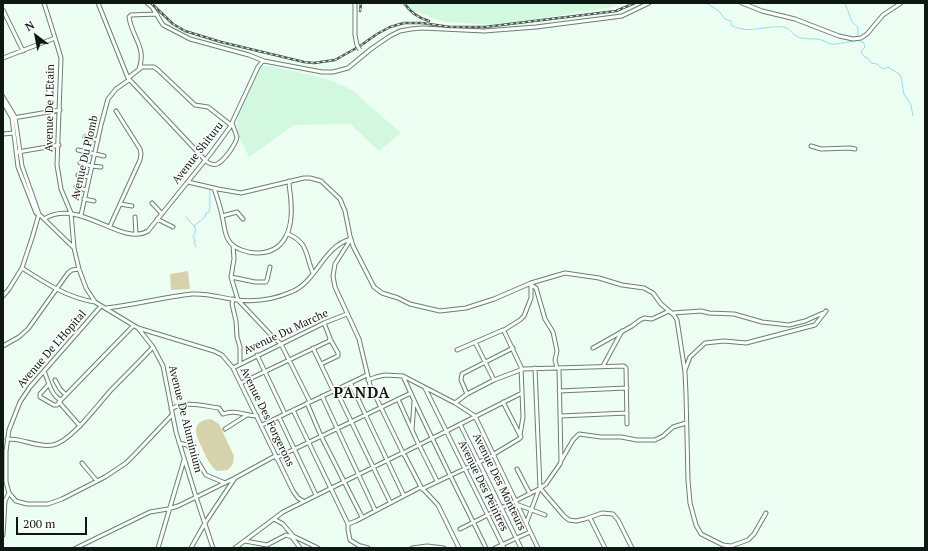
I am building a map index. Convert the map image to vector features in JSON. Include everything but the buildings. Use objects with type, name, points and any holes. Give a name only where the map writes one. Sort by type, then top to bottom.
[{"type":"street","name":"Avenue De L'Etain","points":[[44,3],[56,38],[60,58],[58,177],[61,189],[71,213],[74,248],[79,269],[88,293],[95,302]]},
{"type":"street","points":[[98,3],[129,79],[205,161],[211,164],[216,164],[233,147],[237,137],[232,124],[208,107],[195,105],[158,70],[149,67],[142,67],[139,69]]},
{"type":"street","points":[[147,3],[152,7],[161,22],[190,39],[253,56],[264,61],[322,72],[333,72],[348,68],[363,55],[390,36],[411,28],[484,32],[544,26],[622,16],[649,3]]},
{"type":"street","points":[[355,3],[355,35],[357,45],[363,55]]},
{"type":"street","points":[[742,3],[762,11],[795,19],[839,36],[853,39],[861,38],[867,34],[885,13],[901,3]]},
{"type":"street","points":[[3,10],[23,51]]},
{"type":"street","points":[[139,69],[142,54],[131,27],[129,17],[131,15],[149,16],[156,14]]},
{"type":"street","points":[[3,58],[56,38]]},
{"type":"street","name":"Avenue Shituru","points":[[136,234],[141,234],[148,231],[205,161],[232,124],[258,67],[264,61]]},
{"type":"street","name":"Avenue Du Plomb","points":[[80,215],[94,154],[110,97],[116,89],[139,69]]},
{"type":"street","points":[[3,97],[18,133],[18,167],[27,186],[36,213],[39,214],[74,248]]},
{"type":"street","points":[[3,102],[13,118],[13,133],[18,152]]},
{"type":"street","points":[[13,118],[60,110]]},
{"type":"street","points":[[110,226],[140,160],[141,154],[116,111]]},
{"type":"street","points":[[3,134],[18,133]]},
{"type":"street","points":[[85,137],[98,140]]},
{"type":"street","points":[[18,152],[59,145]]},
{"type":"street","points":[[811,146],[821,149],[855,149]]},
{"type":"street","points":[[78,150],[104,156]]},
{"type":"street","points":[[80,163],[101,167]]},
{"type":"street","points":[[78,174],[89,177]]},
{"type":"street","points":[[188,182],[240,192],[289,181],[310,178],[319,180],[327,185],[340,199],[343,205],[351,239],[359,260],[374,287],[382,293],[418,307],[440,311],[473,306],[565,273],[599,278],[622,285],[644,288],[652,292],[663,307],[677,320],[685,372],[690,503],[696,525],[701,534],[723,545],[731,546],[748,540],[754,534],[766,513]]},
{"type":"street","points":[[214,188],[228,239],[233,245],[252,253],[265,252],[278,247],[288,234],[291,207],[289,181]]},
{"type":"street","points":[[76,187],[86,190]]},
{"type":"street","points":[[84,199],[94,201]]},
{"type":"street","points":[[152,203],[162,214]]},
{"type":"street","points":[[120,204],[132,206]]},
{"type":"street","points":[[222,216],[237,212],[243,219]]},
{"type":"street","points":[[44,219],[58,214],[71,213],[136,234],[135,217]]},
{"type":"street","points":[[3,296],[9,290],[22,268],[39,214]]},
{"type":"street","points":[[157,219],[173,227]]},
{"type":"street","points":[[288,234],[299,240],[304,246],[313,273]]},
{"type":"street","points":[[105,308],[128,306],[162,298],[193,294],[238,300],[259,300],[284,295],[298,289],[332,249],[342,242],[351,239]]},
{"type":"street","points":[[351,239],[336,260],[333,274],[335,287],[359,339],[368,380],[380,407],[422,488],[438,505],[459,548]]},
{"type":"street","points":[[233,245],[234,259],[231,277],[238,300],[281,344],[309,403],[322,436],[362,517]]},
{"type":"street","points":[[231,277],[255,282],[266,282],[270,267]]},
{"type":"street","points":[[22,268],[57,289],[80,299],[95,302]]},
{"type":"street","points":[[3,346],[25,332],[68,273],[72,270],[79,269]]},
{"type":"street","points":[[457,350],[504,330],[520,320],[524,316],[531,298],[531,284]]},
{"type":"street","points":[[531,284],[536,288],[545,319],[553,332],[557,351],[554,360],[558,368],[561,416],[561,461]]},
{"type":"street","points":[[233,299],[232,304],[240,344],[240,364]]},
{"type":"street","name":"Avenue Des Forgerons","points":[[95,302],[133,326],[218,352],[227,360],[241,383],[293,491],[298,498],[304,501]]},
{"type":"street","name":"Avenue De L'Hopital","points":[[9,491],[5,481],[4,450],[11,421],[20,402],[30,387],[101,306]]},
{"type":"street","points":[[673,313],[701,310],[712,313],[734,314],[762,322],[789,325],[805,321],[826,311],[814,325],[746,344],[724,341],[705,343],[690,357],[685,372]]},
{"type":"street","points":[[593,348],[642,319],[652,319],[669,311]]},
{"type":"street","name":"Avenue Du Marche","points":[[233,368],[324,323],[348,314]]},
{"type":"street","points":[[321,364],[338,356],[324,323]]},
{"type":"street","points":[[49,384],[39,396],[54,405],[60,401],[133,326]]},
{"type":"street","name":"Avenue De Aluminium","points":[[138,328],[153,347],[163,366],[172,415],[184,459],[213,548]]},
{"type":"street","points":[[348,524],[390,502],[480,462],[519,439],[523,416],[521,370],[520,363],[504,330]]},
{"type":"street","points":[[603,366],[622,331]]},
{"type":"street","points":[[241,383],[330,340]]},
{"type":"street","points":[[475,342],[494,380]]},
{"type":"street","points":[[7,439],[17,439],[52,445],[63,440],[80,426],[117,384],[153,347]]},
{"type":"street","points":[[313,348],[352,421],[390,502]]},
{"type":"street","points":[[467,394],[461,380],[462,374],[513,348]]},
{"type":"street","points":[[257,355],[285,414]]},
{"type":"street","points":[[455,403],[467,394],[494,380],[521,370],[536,368],[625,366],[627,388],[627,424]]},
{"type":"street","points":[[536,368],[540,489],[566,518],[576,521],[590,518],[602,513],[614,514],[632,548]]},
{"type":"street","points":[[44,371],[56,397],[80,426]]},
{"type":"street","points":[[262,425],[322,396],[351,384],[367,375]]},
{"type":"street","points":[[368,380],[386,375],[403,376],[455,403],[475,416],[538,548]]},
{"type":"street","points":[[403,376],[486,548]]},
{"type":"street","points":[[55,380],[66,395]]},
{"type":"street","points":[[351,384],[388,459],[404,496]]},
{"type":"street","name":"Avenue Des Peintres","points":[[426,388],[503,546]]},
{"type":"street","points":[[559,391],[627,388]]},
{"type":"street","points":[[76,548],[144,515],[155,511],[168,510],[411,393]]},
{"type":"street","points":[[235,548],[282,512],[522,393]]},
{"type":"street","points":[[322,396],[375,510]]},
{"type":"street","points":[[398,399],[437,481]]},
{"type":"street","points":[[412,431],[414,400]]},
{"type":"street","points":[[504,402],[520,435]]},
{"type":"street","points":[[171,409],[192,403],[220,408],[223,414],[233,411],[257,416]]},
{"type":"street","points":[[293,410],[307,443],[348,524],[348,535],[350,540],[362,547],[368,548]]},
{"type":"street","points":[[561,416],[627,413]]},
{"type":"street","points":[[3,490],[9,491],[16,501],[20,503],[48,504],[62,499],[116,470],[130,459],[172,415]]},
{"type":"street","points":[[225,429],[247,415]]},
{"type":"street","points":[[278,417],[316,495]]},
{"type":"street","points":[[526,524],[540,489],[550,478],[573,440],[579,434],[601,437],[621,437],[637,440],[655,440],[663,436],[673,427],[686,423]]},
{"type":"street","name":"Avenue Des Monteurs","points":[[460,424],[521,548]]},
{"type":"street","points":[[180,443],[189,447],[206,475],[225,483]]},
{"type":"street","points":[[158,548],[184,459]]},
{"type":"street","points":[[82,463],[97,481]]},
{"type":"street","points":[[517,469],[530,494]]},
{"type":"street","points":[[191,548],[205,523],[235,478]]},
{"type":"street","points":[[460,529],[501,508],[516,503],[540,489]]},
{"type":"street","points":[[3,534],[5,501],[9,491]]},
{"type":"street","points":[[516,503],[545,515]]},
{"type":"street","points":[[590,518],[605,548]]},
{"type":"street","points":[[274,519],[283,524],[293,536],[318,548]]},
{"type":"street","points":[[495,548],[503,546],[530,532]]},
{"type":"street","points":[[245,541],[267,545],[286,534],[292,538],[300,548]]},
{"type":"street","points":[[412,548],[427,546],[444,548]]},
{"type":"shaded area","points":[[395,3],[618,3],[612,7],[499,25],[444,22]]},
{"type":"shaded area","points":[[261,66],[272,66],[330,80],[352,90],[401,133],[379,151],[350,124],[294,125],[249,157],[237,132],[238,116]]},
{"type":"shaded area","points":[[188,271],[190,289],[171,290],[170,274]]},
{"type":"shaded area","points":[[211,419],[219,424],[234,456],[233,464],[228,470],[217,471],[212,466],[198,440],[196,430],[197,426],[204,420]]},
{"type":"waterway","points":[[706,3],[719,11],[725,19],[731,21],[731,25],[737,28],[750,30],[783,27],[798,37],[805,39],[819,39],[831,44],[858,40],[864,43],[865,47],[861,51],[863,56],[868,58],[871,63],[877,64],[883,68],[888,67],[899,74],[901,77],[904,94],[911,105],[913,116]]},
{"type":"waterway","points":[[845,3],[852,22],[858,27],[858,37]]},
{"type":"waterway","points":[[196,247],[193,237],[196,230],[194,226],[205,217],[206,213],[209,212],[210,190]]},
{"type":"waterway","points":[[186,217],[194,226]]},
{"type":"railway","points":[[151,3],[173,24],[185,31],[221,42],[304,62],[314,63],[335,60],[390,27],[404,23],[422,23],[450,27],[485,27],[616,11],[635,3]]},
{"type":"railway","points":[[360,11],[361,3]]},
{"type":"railway","points":[[404,3],[415,14],[429,21]]},
{"type":"district","name":"PANDA","points":[[362,394]]}]
